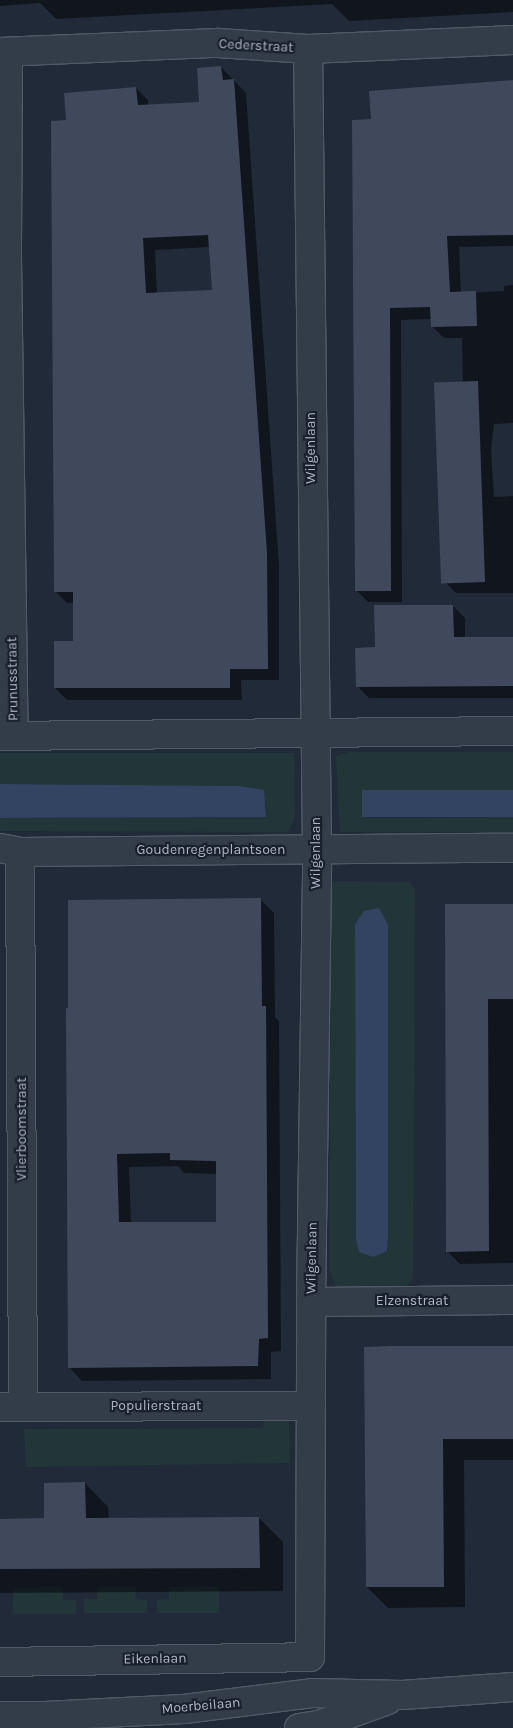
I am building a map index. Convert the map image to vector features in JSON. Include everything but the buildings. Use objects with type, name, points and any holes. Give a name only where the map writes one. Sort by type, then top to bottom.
[{"type":"street","name":"Cederstraat","points":[[4,52],[218,43],[308,48],[513,40]]},
{"type":"street","name":"Wilgenlaan","points":[[308,48],[314,732],[317,850],[311,1302],[310,1657]]},
{"type":"street","name":"Prunusstraat","points":[[4,52],[7,259],[7,736]]},
{"type":"street","points":[[7,736],[513,731]]},
{"type":"street","name":"Goudenregenplantsoen","points":[[10,850],[513,848]]},
{"type":"street","name":"Vlierboomstraat","points":[[10,850],[12,1407]]},
{"type":"street","name":"Elzenstraat","points":[[311,1302],[513,1300]]},
{"type":"street","name":"Populierstraat","points":[[12,1407],[311,1406]]},
{"type":"street","name":"Eikenlaan","points":[[0,1662],[310,1657]]},
{"type":"street","name":"Moerbeilaan","points":[[0,1716],[45,1716],[184,1709],[312,1693],[402,1695],[508,1687]]},
{"type":"street","name":"Moerbeilaan","points":[[299,1728],[319,1725],[402,1695]]},
{"type":"green space","points":[[349,752],[513,752],[513,790],[362,792],[365,818],[513,817],[513,832],[340,832],[336,756]]},
{"type":"green space","points":[[0,753],[294,753],[295,817],[288,832],[0,831],[0,818],[265,817],[266,804],[239,786],[0,784]]},
{"type":"green space","points":[[330,881],[409,882],[415,889],[413,1278],[406,1287],[337,1289],[330,1272]],"holes":[[[364,911],[359,1252],[356,1239],[355,924]]]},
{"type":"green space","points":[[264,1417],[289,1417],[290,1463],[26,1467],[24,1429],[263,1428]]},
{"type":"green space","points":[[136,1586],[135,1599],[147,1600],[147,1613],[84,1613],[84,1599],[97,1599],[97,1587]]},
{"type":"green space","points":[[63,1587],[63,1600],[76,1600],[76,1614],[13,1614],[13,1588]]},
{"type":"green space","points":[[169,1587],[219,1587],[219,1613],[157,1613],[157,1600],[169,1599]]},
{"type":"water","points":[[0,784],[239,786],[264,790],[266,817],[0,818]]},
{"type":"water","points":[[362,790],[513,790],[513,817],[362,817]]},
{"type":"water","points":[[379,908],[388,925],[388,1235],[387,1251],[373,1257],[359,1252],[356,1239],[355,924],[364,911]]}]
